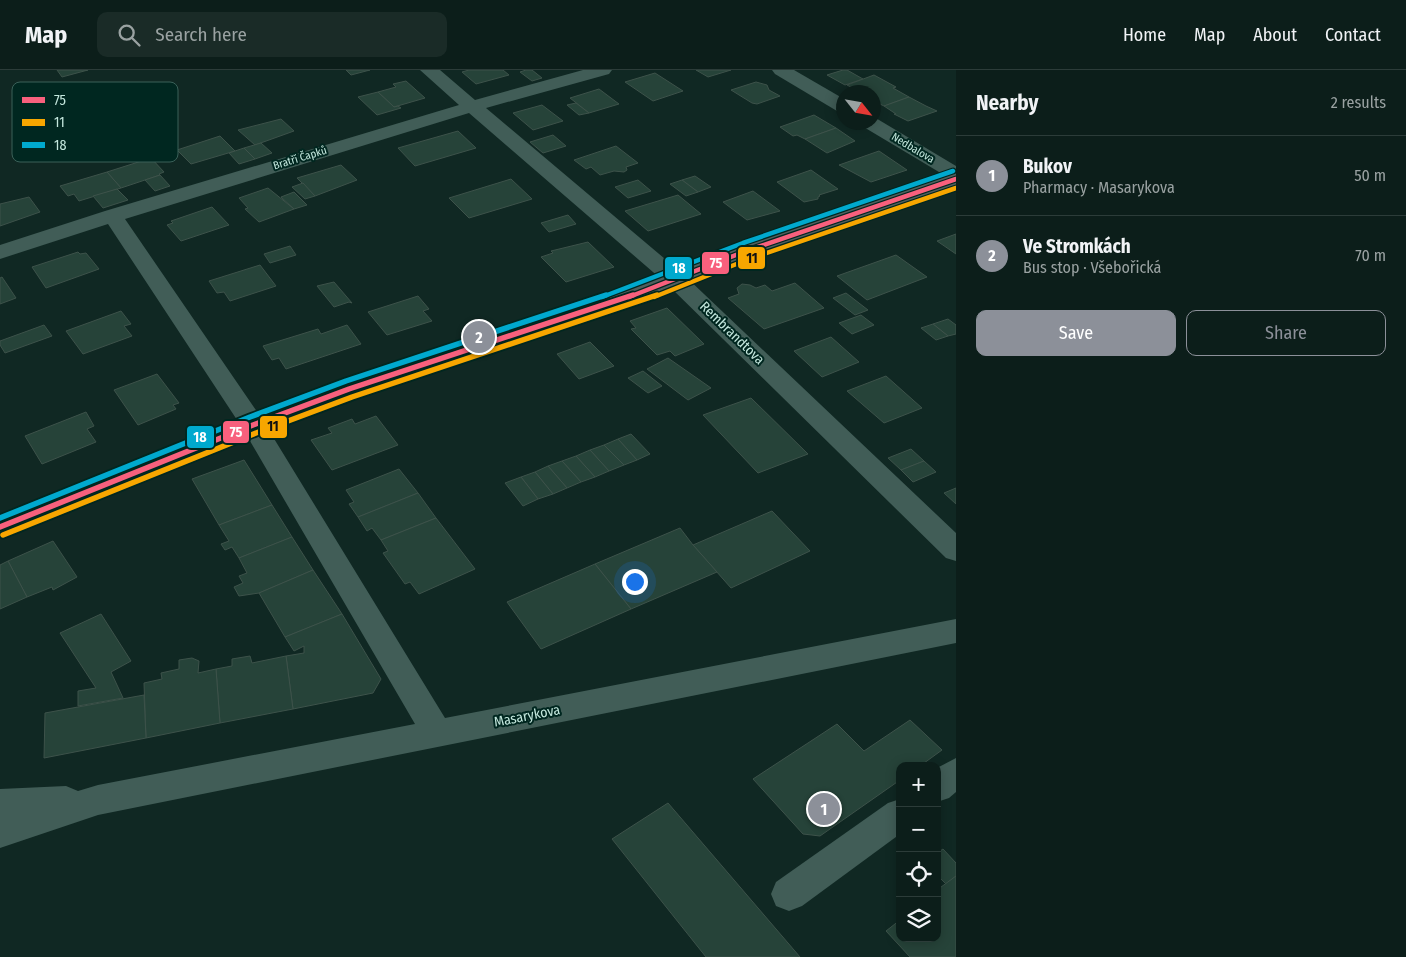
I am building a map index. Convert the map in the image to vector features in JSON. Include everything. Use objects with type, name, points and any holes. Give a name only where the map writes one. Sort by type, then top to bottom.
[{"type":"main road","points":[[0,528],[253,425],[349,389],[676,280],[746,251],[956,179]]},
{"type":"street","name":"Rembrandtova","points":[[429,70],[676,280],[956,550]]},
{"type":"street","name":"Bratří Čapků","points":[[0,252],[112,215],[471,106],[602,70]]},
{"type":"street","points":[[781,70],[836,102]]},
{"type":"street","name":"Nedbalova","points":[[881,129],[956,174]]},
{"type":"street","points":[[112,215],[253,425],[438,734]]},
{"type":"street","name":"Masarykova","points":[[0,832],[98,800],[956,631]]},
{"type":"street","points":[[941,784],[956,773]]},
{"type":"street","name":"Masarykova","points":[[0,804],[98,800]]},
{"type":"street","points":[[789,894],[896,817]]},
{"type":"building","points":[[57,70],[88,70],[62,77]]},
{"type":"building","points":[[346,70],[370,70],[351,75]]},
{"type":"building","points":[[469,70],[503,70],[509,75],[476,84],[462,72]]},
{"type":"building","points":[[532,70],[542,78],[532,81],[520,72]]},
{"type":"building","points":[[696,70],[731,70],[708,77]]},
{"type":"building","points":[[847,70],[863,79],[845,85],[827,75]]},
{"type":"building","points":[[655,73],[683,91],[653,101],[625,82]]},
{"type":"building","points":[[874,75],[896,87],[893,88],[909,97],[884,106],[881,104],[881,85],[847,85]]},
{"type":"building","points":[[406,81],[425,98],[394,107],[378,92],[396,87],[393,84]]},
{"type":"building","points":[[756,82],[767,85],[769,90],[780,96],[757,104],[731,90]]},
{"type":"building","points":[[599,89],[619,104],[589,113],[570,98]]},
{"type":"building","points":[[378,92],[394,107],[398,106],[401,108],[377,115],[358,97]]},
{"type":"building","points":[[909,97],[937,111],[908,121],[884,106]]},
{"type":"building","points":[[576,103],[589,113],[579,115],[567,105]]},
{"type":"building","points":[[542,105],[563,121],[533,130],[513,113]]},
{"type":"building","points":[[814,115],[836,128],[805,139],[797,135],[793,136],[780,127]]},
{"type":"building","points":[[281,119],[294,131],[255,145],[238,130]]},
{"type":"building","points":[[836,128],[836,130],[855,141],[827,153],[805,139]]},
{"type":"building","points":[[458,131],[476,148],[415,166],[398,148]]},
{"type":"building","points":[[553,135],[566,146],[543,153],[530,142]]},
{"type":"building","points":[[220,136],[235,151],[191,164],[178,150]]},
{"type":"building","points":[[261,143],[272,153],[255,159],[244,148]]},
{"type":"building","points":[[616,146],[638,163],[626,167],[627,170],[624,172],[614,171],[600,175],[591,167],[586,169],[574,160]]},
{"type":"building","points":[[244,148],[255,159],[239,164],[229,153]]},
{"type":"building","points":[[879,151],[907,170],[871,182],[839,165]]},
{"type":"building","points":[[138,162],[155,162],[164,172],[121,188],[107,172]]},
{"type":"building","points":[[341,165],[357,180],[315,196],[297,178]]},
{"type":"building","points":[[811,170],[838,189],[819,195],[818,199],[804,202],[777,182]]},
{"type":"building","points":[[107,172],[121,188],[79,201],[74,194],[68,196],[60,186]]},
{"type":"building","points":[[160,175],[170,186],[155,191],[145,180]]},
{"type":"building","points":[[695,176],[711,187],[698,192],[682,180]]},
{"type":"building","points":[[511,179],[532,199],[469,218],[449,198]]},
{"type":"building","points":[[638,180],[651,191],[628,198],[615,187]]},
{"type":"building","points":[[682,180],[698,192],[686,196],[670,184]]},
{"type":"building","points":[[303,183],[315,196],[305,199],[292,187]]},
{"type":"building","points":[[268,188],[294,209],[259,222],[245,209],[248,208],[239,198]]},
{"type":"building","points":[[117,189],[128,200],[103,208],[93,196]]},
{"type":"building","points":[[753,191],[780,211],[747,220],[723,202]]},
{"type":"building","points":[[294,192],[307,205],[294,209],[281,197]]},
{"type":"building","points":[[678,195],[701,214],[648,231],[625,211]]},
{"type":"building","points":[[29,197],[40,212],[0,226],[0,204]]},
{"type":"building","points":[[212,207],[229,225],[181,241],[167,225],[173,223],[171,221]]},
{"type":"building","points":[[568,215],[576,224],[549,232],[541,223]]},
{"type":"building","points":[[956,234],[956,254],[937,241]]},
{"type":"building","points":[[588,242],[614,267],[566,282],[541,257],[553,253],[551,251]]},
{"type":"building","points":[[290,246],[296,255],[270,263],[264,254]]},
{"type":"building","points":[[78,252],[80,254],[86,253],[99,269],[46,288],[32,267]]},
{"type":"building","points":[[896,255],[927,277],[867,300],[837,276]]},
{"type":"building","points":[[260,265],[276,286],[230,301],[224,292],[217,293],[209,281]]},
{"type":"building","points":[[2,277],[16,298],[0,304],[0,278]]},
{"type":"building","points":[[334,282],[352,303],[349,302],[334,307],[317,286]]},
{"type":"building","points":[[795,283],[824,308],[764,329],[728,298],[739,294],[737,288],[742,284],[756,288],[765,285],[772,291]]},
{"type":"building","points":[[846,293],[868,310],[855,315],[833,298]]},
{"type":"building","points":[[418,296],[429,309],[423,311],[432,321],[387,335],[368,312]]},
{"type":"building","points":[[667,308],[704,344],[675,356],[670,351],[657,355],[631,329],[636,328],[630,321]]},
{"type":"building","points":[[121,311],[131,324],[124,326],[132,336],[83,354],[66,331]]},
{"type":"building","points":[[861,315],[874,325],[852,334],[839,323]]},
{"type":"building","points":[[948,319],[956,325],[956,334],[948,336],[933,324]]},
{"type":"building","points":[[933,324],[948,336],[936,340],[921,328]]},
{"type":"building","points":[[44,325],[52,336],[5,353],[0,345],[0,341]]},
{"type":"building","points":[[347,325],[361,344],[286,369],[279,358],[272,360],[263,346],[318,329],[321,334]]},
{"type":"building","points":[[831,337],[859,362],[822,377],[794,351]]},
{"type":"building","points":[[590,342],[614,366],[579,379],[557,354]]},
{"type":"building","points":[[668,358],[711,388],[688,400],[647,369]]},
{"type":"building","points":[[643,371],[662,386],[648,393],[628,378]]},
{"type":"building","points":[[157,374],[179,403],[173,405],[176,409],[138,425],[114,390]]},
{"type":"building","points":[[886,376],[922,408],[884,423],[847,391]]},
{"type":"building","points":[[751,398],[808,454],[758,473],[703,415]]},
{"type":"building","points":[[86,412],[94,426],[87,429],[96,442],[42,464],[25,436]]},
{"type":"building","points":[[376,416],[398,445],[332,470],[311,440],[332,433],[328,428],[352,419],[355,424]]},
{"type":"building","points":[[631,434],[650,454],[637,460],[618,439]]},
{"type":"building","points":[[618,439],[637,460],[624,465],[604,445]]},
{"type":"building","points":[[604,445],[624,465],[609,471],[590,450]]},
{"type":"building","points":[[911,449],[924,461],[901,470],[888,458]]},
{"type":"building","points":[[590,450],[609,471],[595,477],[576,456]]},
{"type":"building","points":[[576,456],[595,477],[581,482],[562,461]]},
{"type":"building","points":[[244,460],[272,505],[219,525],[192,479]]},
{"type":"building","points":[[562,461],[581,482],[567,488],[548,466]]},
{"type":"building","points":[[924,461],[936,472],[913,482],[901,470]]},
{"type":"building","points":[[548,466],[567,488],[553,494],[535,472]]},
{"type":"building","points":[[399,469],[418,493],[358,517],[349,504],[354,502],[346,490]]},
{"type":"building","points":[[535,472],[553,494],[538,499],[521,477]]},
{"type":"building","points":[[521,477],[538,499],[523,506],[505,483]]},
{"type":"building","points":[[956,488],[956,504],[944,493]]},
{"type":"building","points":[[418,493],[436,518],[381,540],[372,528],[367,531],[358,517]]},
{"type":"building","points":[[272,505],[292,537],[239,558],[232,547],[225,550],[221,544],[229,541],[219,525]]},
{"type":"building","points":[[772,511],[810,551],[731,588],[693,545]]},
{"type":"building","points":[[436,518],[475,569],[419,594],[410,582],[405,584],[383,553],[388,551],[381,540]]},
{"type":"building","points":[[680,528],[717,572],[631,609],[595,564]]},
{"type":"building","points":[[292,537],[313,570],[259,593],[239,596],[234,587],[243,583],[239,576],[247,573],[239,558]]},
{"type":"building","points":[[53,541],[77,577],[53,590],[52,587],[27,597],[8,561]]},
{"type":"building","points":[[8,561],[27,597],[0,609],[0,565]]},
{"type":"building","points":[[595,564],[631,609],[541,649],[507,602]]},
{"type":"building","points":[[313,570],[342,614],[285,637],[259,593]]},
{"type":"building","points":[[101,614],[131,661],[111,672],[123,698],[78,706],[78,691],[96,688],[60,633]]},
{"type":"building","points":[[342,614],[381,679],[373,693],[293,709],[286,656],[304,653],[304,646],[294,651],[285,637]]},
{"type":"building","points":[[250,656],[252,663],[286,656],[293,709],[220,723],[216,669],[232,666],[232,659]]},
{"type":"building","points":[[192,658],[199,661],[198,673],[216,669],[220,723],[146,738],[144,683],[162,679],[161,673],[179,669],[179,660]]},
{"type":"building","points":[[144,695],[146,738],[44,758],[45,713]]},
{"type":"building","points":[[910,720],[942,750],[926,762],[896,762],[896,783],[820,836],[803,834],[753,779],[837,724],[864,751]]},
{"type":"building","points":[[668,803],[800,957],[706,957],[612,839]]},
{"type":"building","points":[[943,849],[956,863],[956,876],[946,884],[941,879],[941,850]]},
{"type":"building","points":[[956,876],[956,957],[910,957],[896,942],[941,942],[941,887]]},
{"type":"building","points":[[896,923],[896,942],[886,931]]},
{"type":"transit line","name":"18","points":[[0,518],[250,417],[346,381],[634,286],[743,243],[953,171]]},
{"type":"transit line","name":"75","points":[[0,527],[253,425],[349,389],[637,294],[746,251],[956,179]]},
{"type":"transit line","name":"11","points":[[3,535],[256,433],[352,397],[640,302],[749,259],[956,188]]},
{"type":"place","name":"Ve Stromkách","points":[[479,337]]},
{"type":"place","name":"Bukov","points":[[824,809]]}]
